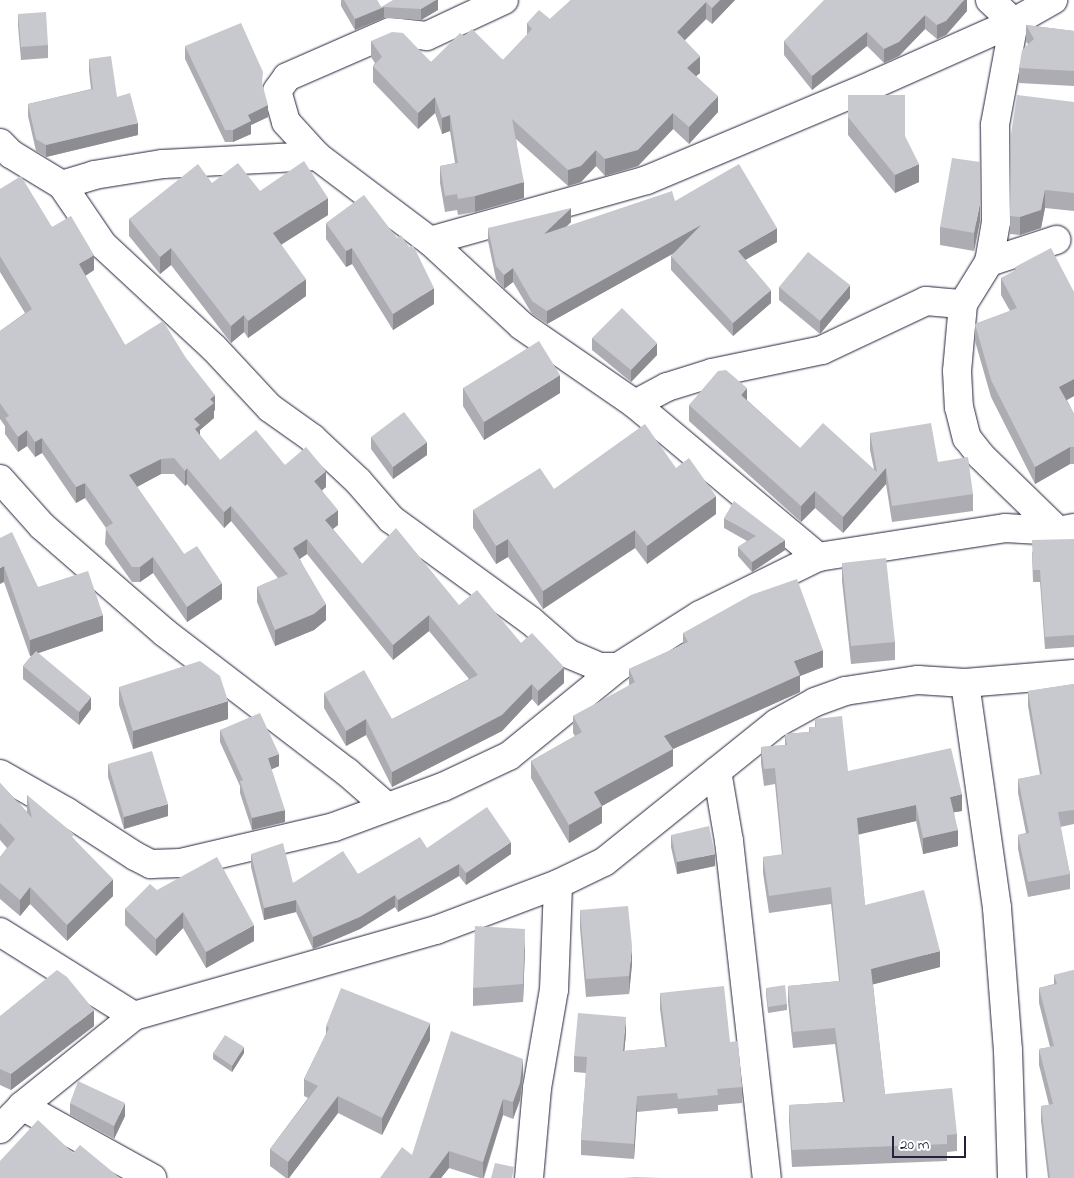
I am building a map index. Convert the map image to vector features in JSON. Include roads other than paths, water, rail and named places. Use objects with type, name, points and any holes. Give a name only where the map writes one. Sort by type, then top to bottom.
[{"type":"street","points":[[504,0],[426,36],[390,32],[287,77],[277,91],[286,122],[317,156],[430,241],[522,326],[635,404],[818,557]]},
{"type":"street","points":[[990,0],[1014,22]]},
{"type":"street","points":[[430,241],[647,180],[1014,22],[1053,0]]},
{"type":"street","points":[[1014,22],[994,125],[996,222],[988,262],[963,304],[957,371],[959,407],[967,438],[1066,530]]},
{"type":"street","points":[[0,143],[11,154],[62,185],[103,245],[214,348],[270,408],[312,438],[358,481],[391,519],[531,621],[569,654],[599,667],[618,667]]},
{"type":"street","points":[[62,185],[94,175],[163,164],[317,156]]},
{"type":"street","points":[[988,262],[1056,240]]},
{"type":"street","points":[[635,404],[667,388],[712,373],[822,350],[926,301],[963,304]]},
{"type":"street","points":[[0,479],[42,526],[165,633],[347,772],[387,807]]},
{"type":"street","points":[[0,774],[151,864],[181,863],[334,827],[442,787],[509,756],[618,667],[700,615],[818,557],[1005,528],[1066,530]]},
{"type":"street","points":[[0,1129],[22,1106],[134,1016],[436,930],[558,884],[604,862],[777,723],[814,702],[845,691],[918,680],[965,683],[1074,674]]},
{"type":"street","points":[[965,683],[997,908],[1008,1050],[1012,1178]]},
{"type":"street","points":[[717,771],[729,841],[767,1178]]},
{"type":"street","points":[[529,1178],[537,1088],[554,990],[558,884]]},
{"type":"street","points":[[0,932],[134,1016]]},
{"type":"street","points":[[22,1106],[152,1178]]}]
